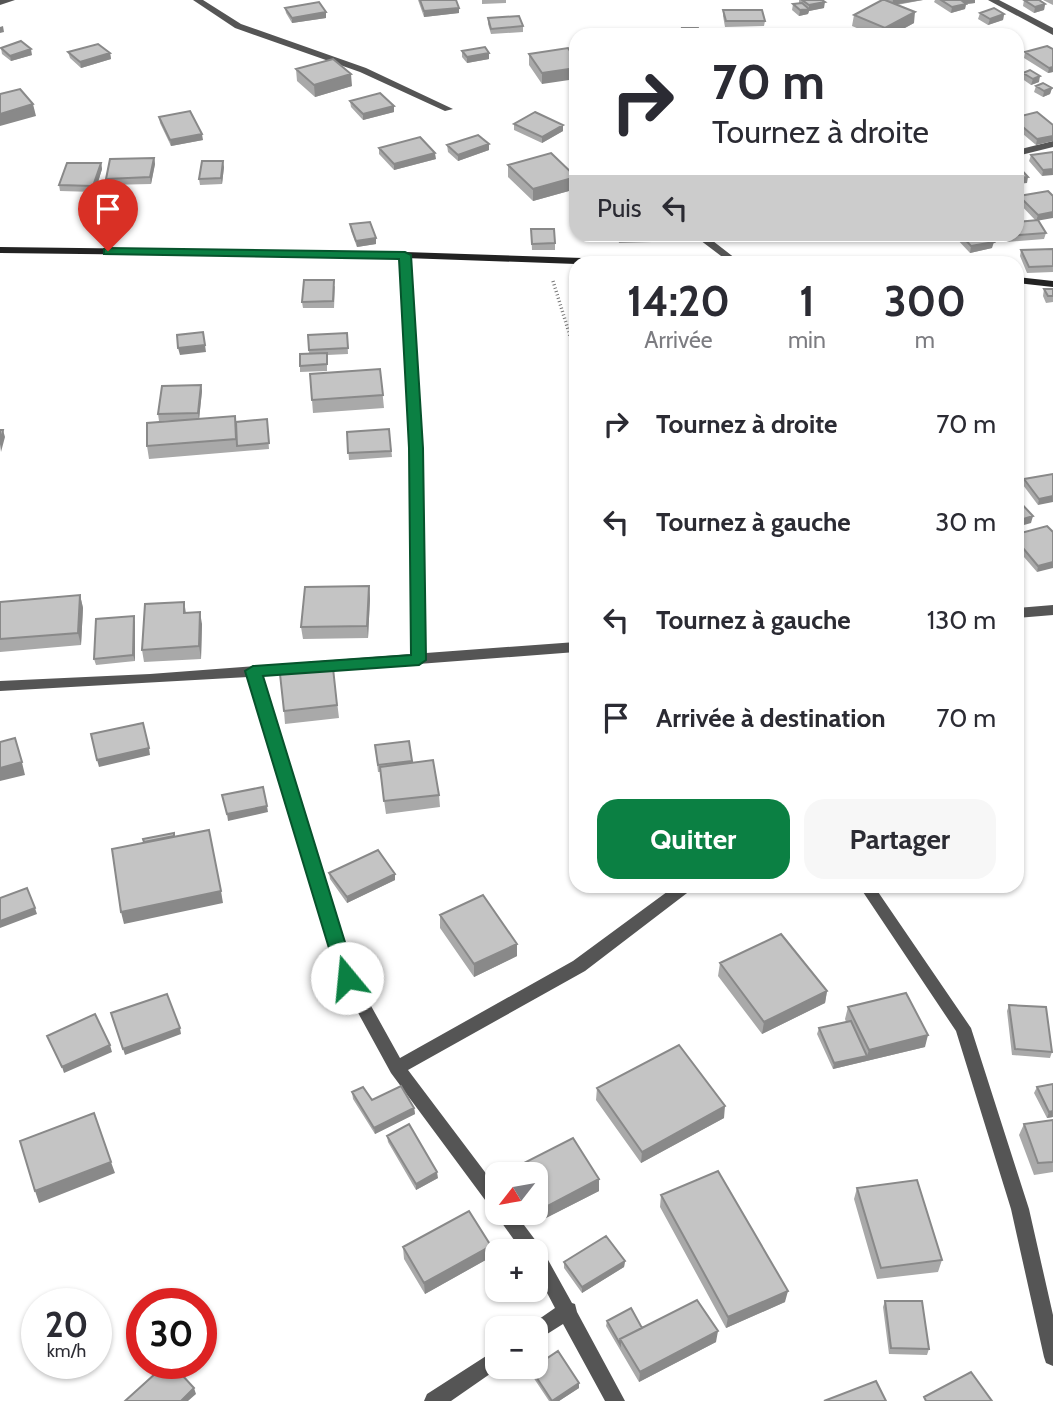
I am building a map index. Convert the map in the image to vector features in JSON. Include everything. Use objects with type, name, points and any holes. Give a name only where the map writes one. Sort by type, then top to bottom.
[{"type":"street","points":[[0,2],[12,0]]},
{"type":"street","points":[[197,0],[238,26],[363,70],[448,109]]},
{"type":"street","points":[[992,0],[1053,32]]},
{"type":"street","points":[[1024,151],[1053,144]]},
{"type":"street","points":[[708,242],[726,256]]},
{"type":"street","points":[[0,250],[405,255],[569,261]]},
{"type":"street","points":[[405,255],[416,448],[419,660]]},
{"type":"street","points":[[1024,281],[1053,284]]},
{"type":"street","points":[[1024,612],[1053,610]]},
{"type":"street","points":[[0,686],[419,660],[569,647]]},
{"type":"street","points":[[253,671],[347,978],[397,1068],[485,1186]]},
{"type":"street","points":[[397,1068],[579,966],[677,893]]},
{"type":"street","points":[[871,893],[963,1028],[1020,1209],[1053,1357]]},
{"type":"street","points":[[548,1276],[615,1401]]},
{"type":"street","points":[[548,1324],[568,1310]]},
{"type":"street","points":[[434,1401],[485,1366]]},
{"type":"path","points":[[547,260],[569,334]]},
{"type":"building","points":[[420,0],[456,0],[459,8],[424,11]]},
{"type":"building","points":[[802,0],[822,0],[825,2],[809,5]]},
{"type":"building","points":[[882,0],[915,12],[885,28],[854,15]]},
{"type":"building","points":[[941,0],[961,0],[966,4],[952,7]]},
{"type":"building","points":[[1024,0],[1039,0],[1045,4],[1035,7]]},
{"type":"building","points":[[319,2],[326,12],[292,18],[285,8]]},
{"type":"building","points":[[802,3],[809,9],[800,10],[793,4]]},
{"type":"building","points":[[994,8],[1004,14],[990,19],[980,13]]},
{"type":"building","points":[[723,10],[762,10],[765,21],[726,21]]},
{"type":"building","points":[[519,16],[523,26],[491,29],[488,18]]},
{"type":"building","points":[[21,41],[31,49],[10,56],[1,48]]},
{"type":"building","points":[[98,44],[110,53],[80,62],[68,52]]},
{"type":"building","points":[[1047,46],[1053,49],[1053,67],[1049,68],[1025,52]]},
{"type":"building","points":[[485,47],[489,53],[467,57],[462,51]]},
{"type":"building","points":[[568,48],[569,69],[542,73],[529,54]]},
{"type":"building","points":[[333,59],[351,74],[314,85],[296,69]]},
{"type":"building","points":[[1030,70],[1040,76],[1033,79],[1024,73]]},
{"type":"building","points":[[1043,83],[1052,88],[1044,91],[1036,86]]},
{"type":"building","points":[[20,89],[33,104],[0,114],[0,94]]},
{"type":"building","points":[[380,93],[394,106],[363,114],[350,101]]},
{"type":"building","points":[[190,111],[202,134],[170,140],[159,117]]},
{"type":"building","points":[[535,112],[563,125],[542,137],[514,124]]},
{"type":"building","points":[[1037,112],[1053,125],[1053,136],[1037,139],[1024,128],[1024,115]]},
{"type":"building","points":[[478,135],[489,144],[458,155],[447,145]]},
{"type":"building","points":[[420,137],[435,153],[394,164],[379,148]]},
{"type":"building","points":[[1053,152],[1053,169],[1043,170],[1031,155]]},
{"type":"building","points":[[551,153],[569,170],[569,179],[533,189],[508,165]]},
{"type":"building","points":[[154,158],[150,177],[106,179],[110,159]]},
{"type":"building","points":[[202,161],[223,161],[221,178],[199,179]]},
{"type":"building","points":[[67,163],[101,163],[93,186],[59,185]]},
{"type":"building","points":[[1048,191],[1053,196],[1053,212],[1038,215],[1024,201],[1024,195]]},
{"type":"building","points":[[1038,220],[1046,233],[1024,235],[1024,221]]},
{"type":"building","points":[[370,222],[376,238],[356,241],[350,224]]},
{"type":"building","points":[[531,229],[554,229],[555,243],[532,244]]},
{"type":"building","points":[[967,242],[994,242],[971,246]]},
{"type":"building","points":[[1053,249],[1053,266],[1029,267],[1021,250]]},
{"type":"building","points":[[304,280],[334,280],[333,301],[302,302]]},
{"type":"building","points":[[1044,289],[1053,289],[1053,296],[1048,296]]},
{"type":"building","points":[[203,332],[205,345],[178,348],[177,335]]},
{"type":"building","points":[[347,333],[348,348],[309,350],[308,335]]},
{"type":"building","points":[[327,353],[327,364],[300,366],[300,354]]},
{"type":"building","points":[[380,369],[383,395],[312,400],[310,374]]},
{"type":"building","points":[[201,385],[198,413],[158,414],[162,386]]},
{"type":"building","points":[[235,416],[236,439],[147,446],[147,423]]},
{"type":"building","points":[[267,419],[269,443],[237,446],[236,422]]},
{"type":"building","points":[[389,429],[391,451],[348,453],[347,432]]},
{"type":"building","points":[[1053,474],[1053,496],[1039,499],[1024,479]]},
{"type":"building","points":[[1024,506],[1033,516],[1024,519]]},
{"type":"building","points":[[1047,526],[1053,532],[1053,562],[1038,566],[1024,549],[1024,532]]},
{"type":"building","points":[[369,586],[367,626],[301,627],[305,587]]},
{"type":"building","points":[[80,595],[78,633],[0,639],[0,602]]},
{"type":"building","points":[[184,602],[184,613],[200,612],[199,646],[142,650],[145,604]]},
{"type":"building","points":[[134,616],[133,655],[94,659],[96,619]]},
{"type":"building","points":[[333,668],[337,705],[284,711],[280,674]]},
{"type":"building","points":[[143,723],[149,748],[97,760],[91,734]]},
{"type":"building","points":[[15,738],[22,762],[0,768],[0,742]]},
{"type":"building","points":[[409,741],[412,761],[378,765],[375,745]]},
{"type":"building","points":[[433,760],[439,795],[384,801],[380,767]]},
{"type":"building","points":[[263,787],[267,806],[227,814],[222,795]]},
{"type":"building","points":[[209,830],[221,891],[121,912],[112,849]]},
{"type":"building","points":[[174,833],[174,836],[144,842],[143,839]]},
{"type":"building","points":[[378,850],[395,874],[347,897],[329,873]]},
{"type":"building","points":[[27,888],[35,908],[0,921],[0,898]]},
{"type":"building","points":[[483,895],[517,944],[474,964],[440,915]]},
{"type":"building","points":[[781,934],[827,991],[764,1022],[720,963]]},
{"type":"building","points":[[906,993],[928,1035],[869,1050],[848,1007]]},
{"type":"building","points":[[167,994],[180,1028],[123,1049],[111,1013]]},
{"type":"building","points":[[1009,1005],[1046,1007],[1052,1052],[1015,1049]]},
{"type":"building","points":[[95,1014],[110,1045],[62,1067],[47,1036]]},
{"type":"building","points":[[851,1021],[867,1056],[834,1063],[819,1028]]},
{"type":"building","points":[[679,1045],[725,1106],[642,1152],[597,1088]]},
{"type":"building","points":[[1053,1084],[1053,1111],[1049,1112],[1037,1087]]},
{"type":"building","points":[[401,1086],[414,1108],[374,1128],[352,1092],[363,1087],[372,1100]]},
{"type":"building","points":[[94,1113],[111,1162],[35,1191],[20,1141]]},
{"type":"building","points":[[1053,1120],[1053,1162],[1038,1163],[1024,1124]]},
{"type":"building","points":[[409,1124],[437,1172],[416,1184],[387,1136]]},
{"type":"building","points":[[573,1138],[599,1179],[548,1206],[548,1162],[526,1162]]},
{"type":"building","points":[[718,1171],[788,1291],[728,1317],[661,1195]]},
{"type":"building","points":[[917,1180],[942,1260],[881,1268],[857,1188]]},
{"type":"building","points":[[469,1211],[487,1239],[485,1249],[424,1283],[403,1247]]},
{"type":"building","points":[[606,1236],[625,1261],[582,1287],[564,1262]]},
{"type":"building","points":[[697,1300],[718,1331],[640,1372],[620,1339]]},
{"type":"building","points":[[885,1301],[922,1301],[929,1349],[891,1348]]},
{"type":"building","points":[[631,1308],[642,1328],[620,1339],[620,1344],[607,1321]]},
{"type":"building","points":[[558,1351],[579,1383],[552,1401],[538,1379],[548,1379],[548,1358]]},
{"type":"building","points":[[971,1372],[992,1401],[926,1401],[924,1397]]},
{"type":"building","points":[[149,1379],[186,1379],[194,1388],[181,1401],[125,1401]]},
{"type":"building","points":[[876,1381],[886,1401],[824,1401]]},
{"type":"route","points":[[108,251],[405,255],[416,448],[419,660],[253,671],[347,978]]}]
